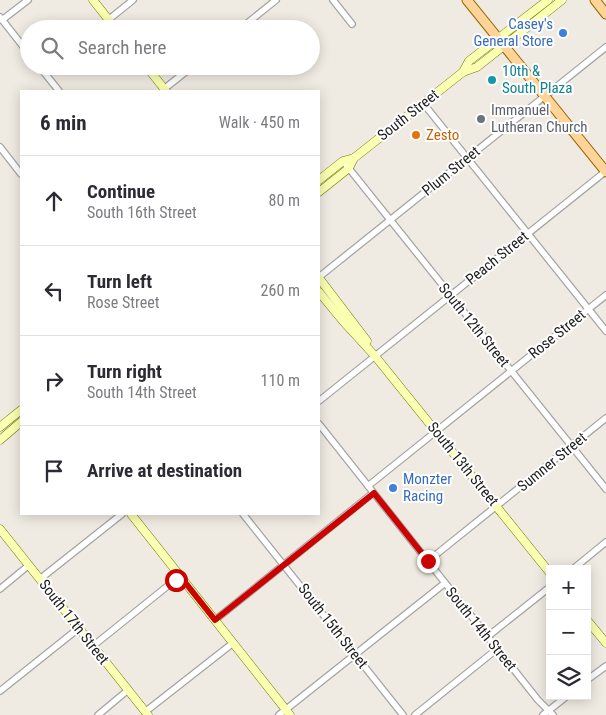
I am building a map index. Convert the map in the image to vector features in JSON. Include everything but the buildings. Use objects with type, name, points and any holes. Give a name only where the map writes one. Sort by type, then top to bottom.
[{"type":"main road","points":[[93,0],[109,19]]},
{"type":"main road","points":[[467,0],[606,171]]},
{"type":"main road","name":"South Street","points":[[320,179],[343,161],[354,158],[463,72],[477,67],[501,42],[548,0]]},
{"type":"main road","name":"South Street","points":[[501,42],[562,0]]},
{"type":"main road","points":[[595,0],[606,14]]},
{"type":"main road","points":[[153,75],[165,90]]},
{"type":"main road","name":"South Street","points":[[320,191],[349,168],[354,158]]},
{"type":"main road","name":"South 13th Street","points":[[320,279],[366,340],[375,356]]},
{"type":"main road","name":"South 13th Street","points":[[320,293],[375,356],[546,567]]},
{"type":"main road","points":[[0,427],[20,411]]},
{"type":"main road","points":[[0,440],[20,423]]},
{"type":"main road","points":[[132,515],[288,712]]},
{"type":"main road","name":"South 17th Street","points":[[0,529],[146,714]]},
{"type":"main road","points":[[591,625],[606,643]]},
{"type":"street","points":[[20,43],[2,22],[28,0]]},
{"type":"street","points":[[109,19],[133,0]]},
{"type":"street","points":[[251,20],[276,0]]},
{"type":"street","points":[[333,0],[352,24]]},
{"type":"street","name":"Plum Street","points":[[320,277],[606,47]]},
{"type":"street","points":[[47,75],[58,90]]},
{"type":"street","points":[[165,90],[182,75]]},
{"type":"street","points":[[423,103],[606,331]]},
{"type":"street","points":[[0,147],[20,173]]},
{"type":"street","name":"South 12th Street","points":[[343,161],[606,489]]},
{"type":"street","name":"Peach Street","points":[[320,400],[606,171]]},
{"type":"street","name":"Rose Street","points":[[368,486],[606,295]]},
{"type":"street","name":"Sumner Street","points":[[428,561],[606,418]]},
{"type":"street","name":"South 14th Street","points":[[320,426],[548,714]]},
{"type":"street","points":[[320,435],[324,432]]},
{"type":"street","points":[[215,620],[374,493]]},
{"type":"street","points":[[40,579],[121,515]]},
{"type":"street","name":"South 15th Street","points":[[244,515],[403,715]]},
{"type":"street","points":[[578,565],[606,542]]},
{"type":"street","points":[[0,589],[29,565]]},
{"type":"street","points":[[93,646],[180,576]]},
{"type":"street","points":[[278,715],[288,712],[355,655],[445,584]]},
{"type":"street","points":[[487,636],[546,590]]},
{"type":"street","points":[[0,691],[79,628]]},
{"type":"street","points":[[146,714],[233,642]]},
{"type":"street","points":[[415,715],[497,649]]},
{"type":"street","points":[[591,677],[606,666]]},
{"type":"street","points":[[98,715],[128,690]]},
{"type":"street","points":[[548,714],[563,700]]},
{"type":"place","name":"Casey's General Store","points":[[563,33]]},
{"type":"place","name":"10th & South Plaza","points":[[492,80]]},
{"type":"place","name":"Immanuel Lutheran Church","points":[[481,119]]},
{"type":"place","name":"Zesto","points":[[416,135]]},
{"type":"place","name":"Monzter Racing","points":[[393,488]]},
{"type":"route","points":[[176,580],[180,576],[215,620],[374,493],[428,561]]}]
